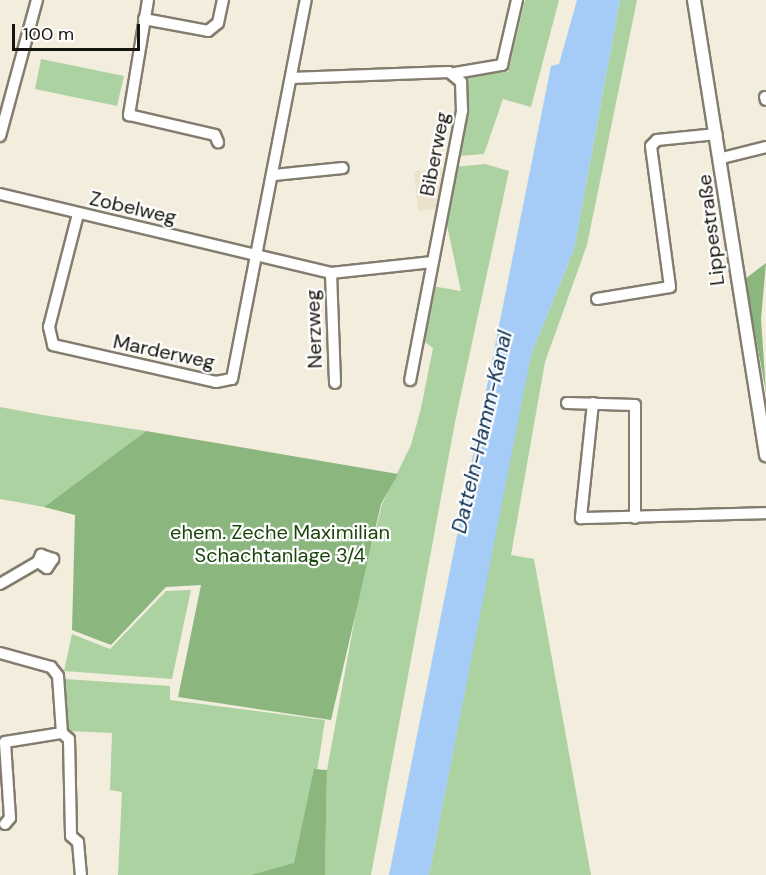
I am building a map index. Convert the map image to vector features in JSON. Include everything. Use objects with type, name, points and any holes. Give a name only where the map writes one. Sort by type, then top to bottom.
[{"type":"main road","name":"Lippestraße","points":[[694,0],[722,158],[766,455]]},
{"type":"street","points":[[0,136],[37,0]]},
{"type":"street","points":[[148,0],[129,115],[215,135],[218,142]]},
{"type":"street","points":[[144,19],[208,31],[218,23],[223,0]]},
{"type":"street","name":"Marderweg","points":[[78,214],[48,335],[61,348],[226,382],[236,373],[306,0]]},
{"type":"street","points":[[291,78],[455,73],[501,65],[517,0]]},
{"type":"street","name":"Biberweg","points":[[410,380],[462,111],[455,73]]},
{"type":"street","points":[[597,299],[670,287],[651,146],[657,140],[717,134]]},
{"type":"street","points":[[722,158],[766,147]]},
{"type":"street","points":[[274,175],[343,168]]},
{"type":"street","name":"Zobelweg","points":[[0,194],[258,255]]},
{"type":"street","points":[[258,255],[331,273],[432,262]]},
{"type":"street","name":"Nerzweg","points":[[331,273],[335,383]]},
{"type":"street","points":[[567,403],[635,405],[635,518]]},
{"type":"street","points":[[593,403],[580,518],[766,513]]},
{"type":"street","points":[[0,584],[38,562]]},
{"type":"street","points":[[0,652],[56,670],[62,733],[69,739],[72,787],[67,794],[81,875]]},
{"type":"street","points":[[5,824],[10,818],[5,742],[62,733]]},
{"type":"shaded area","points":[[447,169],[441,208],[418,211],[414,171]]},
{"type":"green space","points":[[525,0],[559,0],[531,107],[503,99],[484,154],[459,156],[465,74],[508,72]]},
{"type":"green space","points":[[620,0],[637,0],[587,245],[545,362],[511,555],[534,559],[591,875],[429,875],[522,395],[531,355],[574,249]]},
{"type":"green space","points":[[41,59],[124,76],[117,106],[35,89]]},
{"type":"green space","points":[[485,164],[509,171],[455,422],[371,875],[325,875],[327,770],[358,601],[382,504],[411,445],[421,408],[433,348],[422,340],[432,286],[461,291],[445,216],[455,167]]},
{"type":"green space","points":[[766,263],[761,319],[766,392],[745,279]]},
{"type":"green space","points":[[0,407],[146,431],[44,507],[0,499]]},
{"type":"green space","name":"ehem. Zeche Maximilian Schachtanlage 3/4","points":[[146,431],[398,474],[381,504],[331,720],[178,697],[201,585],[166,587],[111,645],[72,630],[75,515],[44,507]]},
{"type":"green space","points":[[191,590],[172,679],[64,671],[72,634],[110,649],[166,591]]},
{"type":"green space","points":[[65,679],[170,686],[170,700],[325,720],[301,875],[118,875],[122,792],[110,790],[112,733],[68,731]]},
{"type":"green space","points":[[314,769],[327,770],[325,875],[251,875],[294,863]]},
{"type":"water","name":"Datteln-Hamm-Kanal","points":[[577,0],[620,0],[574,249],[531,355],[429,875],[389,875],[551,66],[559,64]]}]
